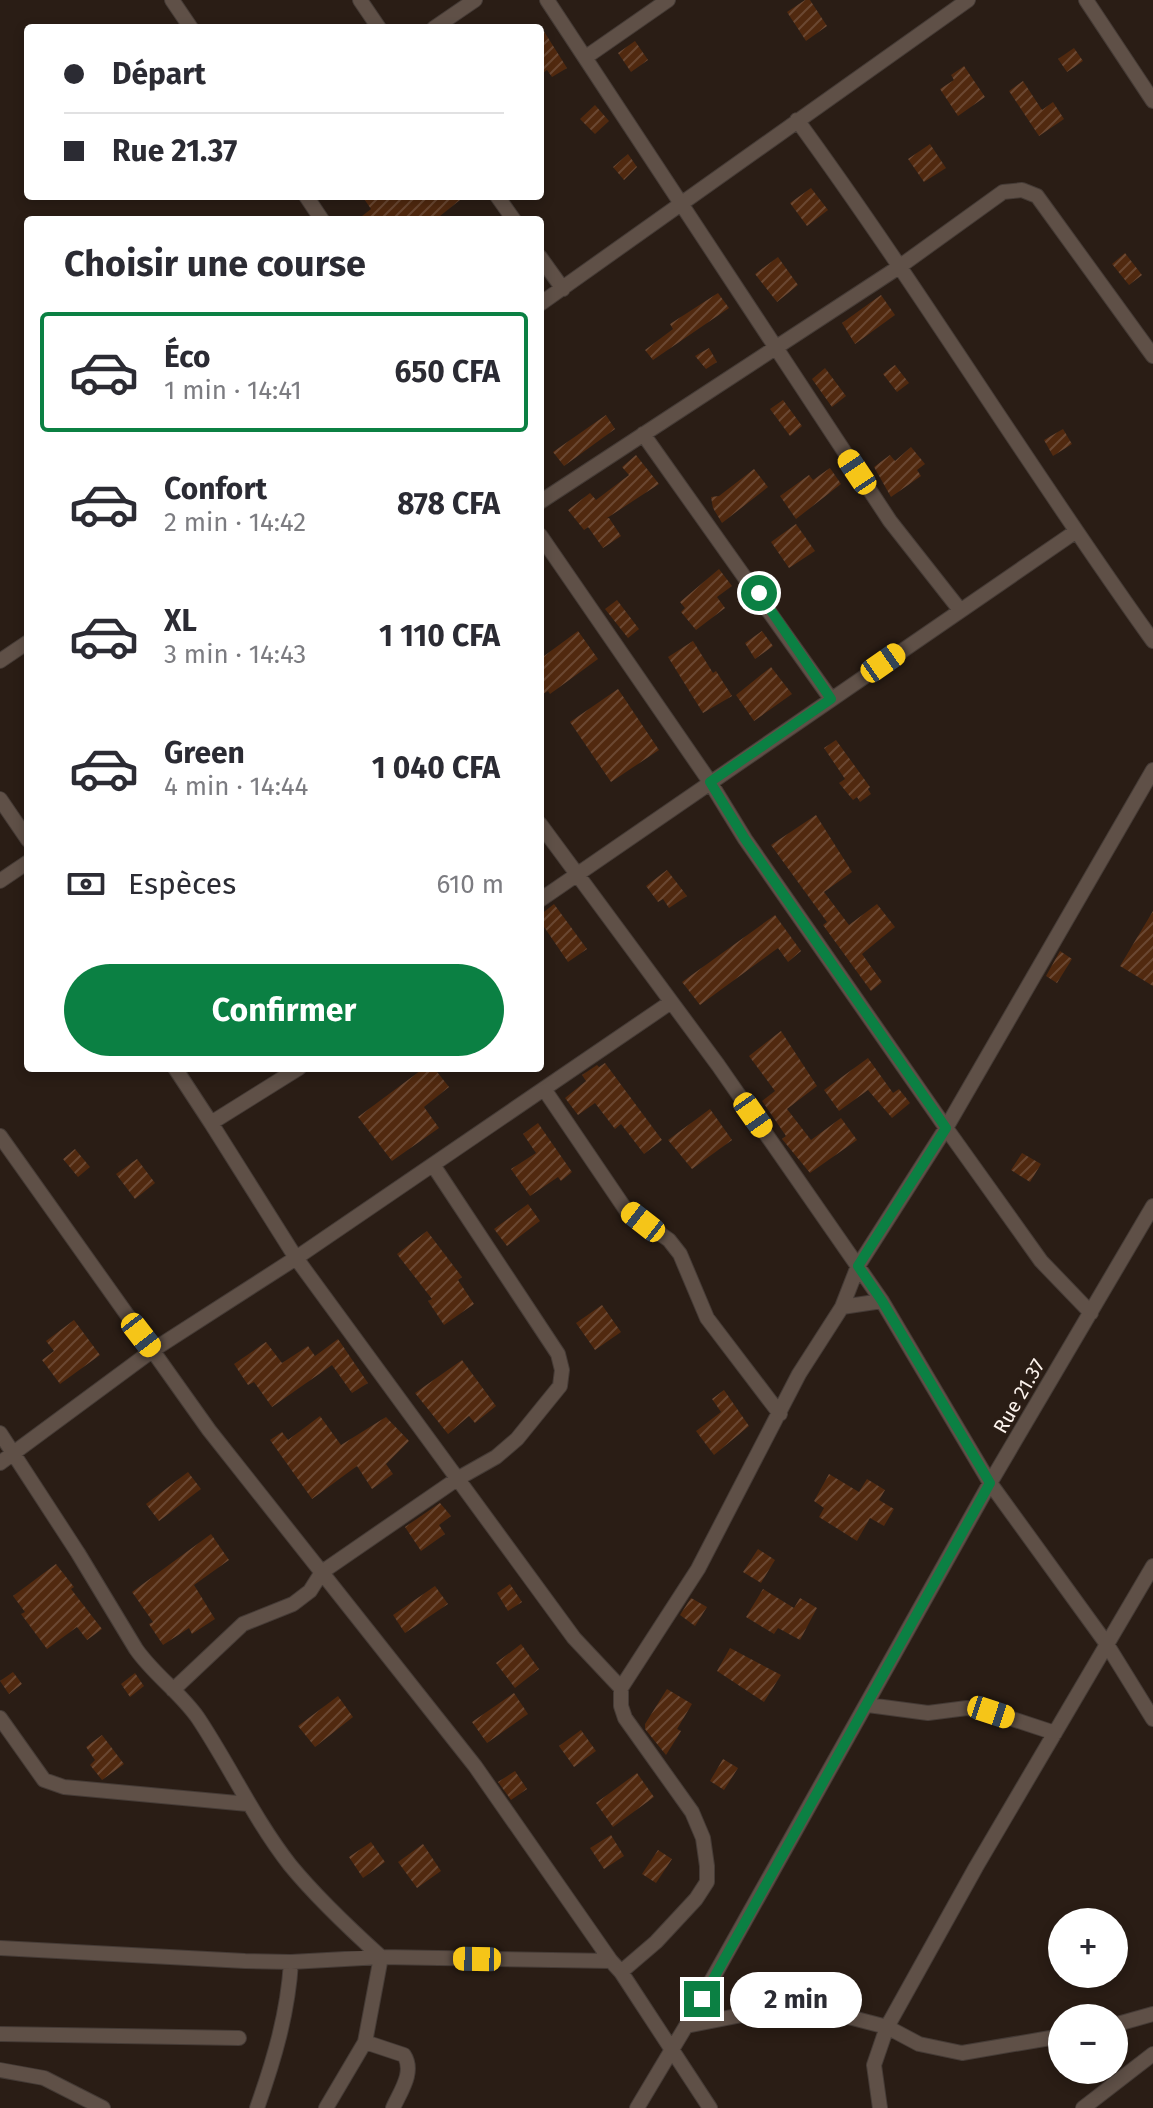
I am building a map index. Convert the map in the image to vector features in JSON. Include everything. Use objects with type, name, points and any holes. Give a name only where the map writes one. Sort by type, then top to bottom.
[{"type":"street","points":[[172,0],[188,24]]},
{"type":"street","points":[[360,0],[376,24]]},
{"type":"street","points":[[440,24],[475,0]]},
{"type":"street","points":[[547,0],[890,521],[960,610]]},
{"type":"street","points":[[586,57],[668,0]]},
{"type":"street","points":[[544,301],[968,0]]},
{"type":"street","points":[[1086,0],[1153,101]]},
{"type":"street","points":[[797,120],[855,199],[1075,532],[1153,641]]},
{"type":"street","points":[[544,499],[899,267],[1003,192],[1022,190],[1037,196],[1153,356]]},
{"type":"street","points":[[544,263],[563,289]]},
{"type":"street","points":[[643,434],[831,699]]},
{"type":"street","points":[[544,897],[1075,532]]},
{"type":"street","points":[[544,541],[710,782],[745,839],[946,1128],[1041,1261],[1091,1313]]},
{"type":"street","points":[[0,661],[24,645]]},
{"type":"street","points":[[0,1948],[291,1962],[381,1957],[616,1966],[656,1942],[696,1899],[707,1882],[707,1866],[703,1838],[692,1812],[625,1718],[621,1688],[698,1569],[799,1374],[842,1307],[858,1266],[946,1128],[1153,770]]},
{"type":"street","points":[[0,799],[24,834]]},
{"type":"street","points":[[544,829],[718,1065],[882,1301],[990,1483],[1106,1643],[1153,1719]]},
{"type":"street","points":[[0,881],[24,865]]},
{"type":"street","points":[[0,1463],[153,1350],[296,1258],[671,1002]]},
{"type":"street","points":[[178,1072],[296,1258],[574,1638],[621,1688]]},
{"type":"street","points":[[211,1123],[293,1072]]},
{"type":"street","points":[[544,1089],[626,1210],[669,1240],[680,1254],[707,1318],[780,1414]]},
{"type":"street","points":[[0,1136],[209,1430],[475,1766],[616,1966],[710,2108]]},
{"type":"street","points":[[173,1690],[243,1624],[293,1604],[310,1591],[322,1572],[457,1479],[496,1457],[517,1439],[560,1386],[562,1370],[558,1354],[433,1165]]},
{"type":"street","name":"Rue 21.37","points":[[637,2108],[868,1705],[990,1483],[1153,1206]]},
{"type":"street","points":[[842,1307],[882,1301]]},
{"type":"street","points":[[0,1433],[141,1657],[196,1716],[248,1804],[305,1881],[341,1921],[381,1957]]},
{"type":"street","points":[[880,2108],[874,2065],[887,2027],[976,1867],[1153,1566]]},
{"type":"street","points":[[868,1705],[928,1713],[967,1708],[991,1712],[1055,1733]]},
{"type":"street","points":[[0,1718],[44,1780],[64,1787],[248,1804]]},
{"type":"street","points":[[326,2108],[365,2042],[381,1957]]},
{"type":"street","points":[[257,2108],[274,2061],[289,1998],[291,1962]]},
{"type":"street","points":[[686,2026],[772,2009],[814,2008],[887,2027],[919,2044],[962,2053],[1048,2038]]},
{"type":"street","points":[[1128,2021],[1153,2014]]},
{"type":"street","points":[[0,2034],[239,2038]]},
{"type":"street","points":[[365,2042],[404,2055],[408,2060],[409,2074],[393,2108]]},
{"type":"street","points":[[1083,2108],[1153,2054]]},
{"type":"street","points":[[0,2070],[44,2078],[103,2108]]},
{"type":"building","points":[[810,0],[827,26],[806,41],[787,12]]},
{"type":"building","points":[[544,31],[567,68],[552,77],[547,70],[544,72]]},
{"type":"building","points":[[635,41],[648,60],[631,72],[618,53]]},
{"type":"building","points":[[1074,48],[1083,61],[1067,72],[1058,59]]},
{"type":"building","points":[[964,66],[985,97],[958,116],[940,89],[954,80],[951,75]]},
{"type":"building","points":[[1023,81],[1042,110],[1053,102],[1064,119],[1039,136],[1009,91]]},
{"type":"building","points":[[595,105],[609,121],[595,134],[580,119]]},
{"type":"building","points":[[930,144],[946,168],[924,182],[908,159]]},
{"type":"building","points":[[628,154],[637,167],[624,180],[613,167]]},
{"type":"building","points":[[811,188],[828,210],[807,226],[790,203]]},
{"type":"building","points":[[365,200],[460,200],[440,216],[362,216],[371,209]]},
{"type":"building","points":[[1125,253],[1142,275],[1129,285],[1112,264]]},
{"type":"building","points":[[778,257],[798,285],[777,302],[755,274]]},
{"type":"building","points":[[718,293],[729,308],[653,360],[645,350],[673,329],[670,324]]},
{"type":"building","points":[[881,295],[895,315],[855,344],[842,323]]},
{"type":"building","points":[[709,348],[717,362],[706,369],[695,356]]},
{"type":"building","points":[[895,365],[909,383],[897,392],[883,374]]},
{"type":"building","points":[[825,368],[846,396],[832,407],[812,379]]},
{"type":"building","points":[[783,400],[802,426],[790,436],[770,409]]},
{"type":"building","points":[[606,415],[615,429],[564,466],[553,452]]},
{"type":"building","points":[[1063,429],[1072,444],[1053,456],[1044,440]]},
{"type":"building","points":[[911,447],[925,464],[917,470],[921,476],[891,497],[874,467],[890,455],[895,461]]},
{"type":"building","points":[[636,455],[659,484],[607,518],[621,536],[603,548],[588,527],[584,530],[568,510],[590,493],[596,500],[629,475],[622,467]]},
{"type":"building","points":[[830,468],[841,484],[796,519],[780,496],[809,475],[813,480]]},
{"type":"building","points":[[754,469],[768,487],[722,523],[713,508],[711,497],[719,496]]},
{"type":"building","points":[[796,524],[815,551],[789,568],[771,542]]},
{"type":"building","points":[[719,569],[732,586],[717,597],[725,608],[696,630],[681,612],[685,608],[680,602]]},
{"type":"building","points":[[617,600],[639,629],[628,638],[605,609]]},
{"type":"building","points":[[578,631],[598,659],[550,694],[548,691],[544,694],[544,656]]},
{"type":"building","points":[[762,631],[773,646],[755,659],[745,643]]},
{"type":"building","points":[[693,641],[732,696],[703,713],[668,657]]},
{"type":"building","points":[[771,667],[792,694],[754,721],[736,695]]},
{"type":"building","points":[[618,689],[659,750],[611,782],[570,722]]},
{"type":"building","points":[[836,740],[870,787],[871,794],[860,802],[857,797],[853,800],[839,783],[845,779],[824,748]]},
{"type":"building","points":[[816,815],[852,872],[824,892],[849,925],[877,904],[895,927],[862,954],[882,982],[871,991],[823,925],[827,922],[771,845]]},
{"type":"building","points":[[667,870],[687,896],[669,908],[663,899],[658,902],[646,886]]},
{"type":"building","points":[[554,904],[587,949],[568,962],[544,927],[544,912]]},
{"type":"building","points":[[1153,911],[1153,986],[1120,966]]},
{"type":"building","points":[[775,915],[801,951],[788,962],[778,948],[700,1005],[682,982]]},
{"type":"building","points":[[1060,951],[1072,959],[1057,983],[1046,976]]},
{"type":"building","points":[[781,1031],[817,1086],[787,1109],[811,1140],[841,1118],[857,1140],[810,1173],[782,1139],[786,1136],[762,1101],[775,1091],[749,1056]]},
{"type":"building","points":[[868,1058],[893,1093],[899,1089],[910,1103],[892,1118],[868,1090],[839,1111],[824,1090]]},
{"type":"building","points":[[605,1063],[662,1140],[644,1154],[621,1124],[615,1129],[595,1103],[578,1115],[565,1098],[586,1081],[582,1075]]},
{"type":"building","points":[[419,1072],[437,1072],[449,1087],[424,1107],[439,1128],[392,1161],[358,1117]]},
{"type":"building","points":[[710,1109],[732,1140],[692,1169],[668,1140]]},
{"type":"building","points":[[538,1123],[572,1172],[561,1181],[558,1177],[530,1196],[511,1169],[536,1153],[523,1134]]},
{"type":"building","points":[[75,1149],[90,1167],[78,1177],[63,1159]]},
{"type":"building","points":[[1022,1153],[1041,1164],[1030,1182],[1011,1170]]},
{"type":"building","points":[[137,1159],[155,1183],[135,1199],[116,1174]]},
{"type":"building","points":[[528,1204],[540,1221],[507,1246],[494,1229]]},
{"type":"building","points":[[427,1231],[462,1277],[458,1280],[474,1304],[444,1325],[428,1301],[432,1299],[397,1254]]},
{"type":"building","points":[[602,1305],[621,1332],[595,1350],[576,1323]]},
{"type":"building","points":[[74,1320],[100,1355],[60,1384],[42,1360],[54,1351],[46,1341]]},
{"type":"building","points":[[338,1339],[368,1383],[352,1393],[332,1365],[272,1407],[254,1382],[248,1385],[234,1364],[266,1342],[282,1363],[308,1346],[315,1356]]},
{"type":"building","points":[[462,1360],[496,1406],[475,1423],[469,1416],[448,1434],[415,1393]]},
{"type":"building","points":[[724,1390],[749,1426],[714,1455],[696,1431],[721,1412],[712,1399]]},
{"type":"building","points":[[320,1416],[341,1445],[386,1417],[409,1441],[386,1464],[393,1474],[372,1489],[357,1466],[312,1499],[270,1440],[282,1432],[288,1440]]},
{"type":"building","points":[[188,1472],[201,1489],[159,1521],[146,1504]]},
{"type":"building","points":[[829,1474],[859,1492],[867,1479],[885,1490],[879,1500],[894,1509],[884,1526],[870,1518],[857,1541],[819,1517],[824,1508],[814,1501]]},
{"type":"building","points":[[440,1503],[451,1516],[439,1525],[445,1534],[421,1551],[405,1527]]},
{"type":"building","points":[[211,1534],[229,1560],[194,1585],[215,1619],[192,1634],[189,1628],[163,1645],[149,1624],[153,1622],[132,1592]]},
{"type":"building","points":[[758,1549],[775,1560],[761,1583],[743,1572]]},
{"type":"building","points":[[56,1564],[102,1629],[87,1640],[77,1627],[47,1649],[21,1614],[25,1612],[13,1596]]},
{"type":"building","points":[[510,1584],[522,1602],[508,1611],[497,1593]]},
{"type":"building","points":[[435,1586],[448,1604],[405,1633],[393,1615]]},
{"type":"building","points":[[763,1589],[794,1608],[800,1598],[817,1608],[800,1640],[778,1628],[774,1634],[746,1617]]},
{"type":"building","points":[[691,1598],[707,1607],[695,1626],[680,1615]]},
{"type":"building","points":[[521,1644],[539,1669],[515,1688],[496,1663]]},
{"type":"building","points":[[730,1648],[781,1675],[764,1702],[717,1671]]},
{"type":"building","points":[[13,1672],[22,1684],[9,1694],[0,1681]]},
{"type":"building","points":[[135,1673],[144,1686],[130,1697],[121,1684]]},
{"type":"building","points":[[667,1689],[692,1704],[677,1729],[681,1731],[666,1755],[645,1729],[645,1724]]},
{"type":"building","points":[[514,1693],[528,1714],[487,1743],[472,1722]]},
{"type":"building","points":[[338,1696],[353,1717],[315,1747],[298,1726]]},
{"type":"building","points":[[581,1730],[596,1751],[574,1767],[559,1746]]},
{"type":"building","points":[[102,1735],[124,1764],[102,1780],[90,1765],[95,1760],[86,1747]]},
{"type":"building","points":[[723,1759],[738,1768],[724,1790],[710,1781]]},
{"type":"building","points":[[515,1771],[527,1789],[511,1800],[498,1782]]},
{"type":"building","points":[[637,1773],[654,1797],[613,1827],[596,1803]]},
{"type":"building","points":[[611,1835],[624,1856],[604,1869],[590,1848]]},
{"type":"building","points":[[371,1842],[385,1862],[363,1878],[349,1857]]},
{"type":"building","points":[[423,1844],[441,1871],[417,1888],[398,1862]]},
{"type":"building","points":[[658,1850],[672,1859],[656,1883],[642,1874]]},
{"type":"route","points":[[702,1999],[990,1483],[858,1266],[946,1128],[745,839],[710,782],[831,699],[759,593]]}]
